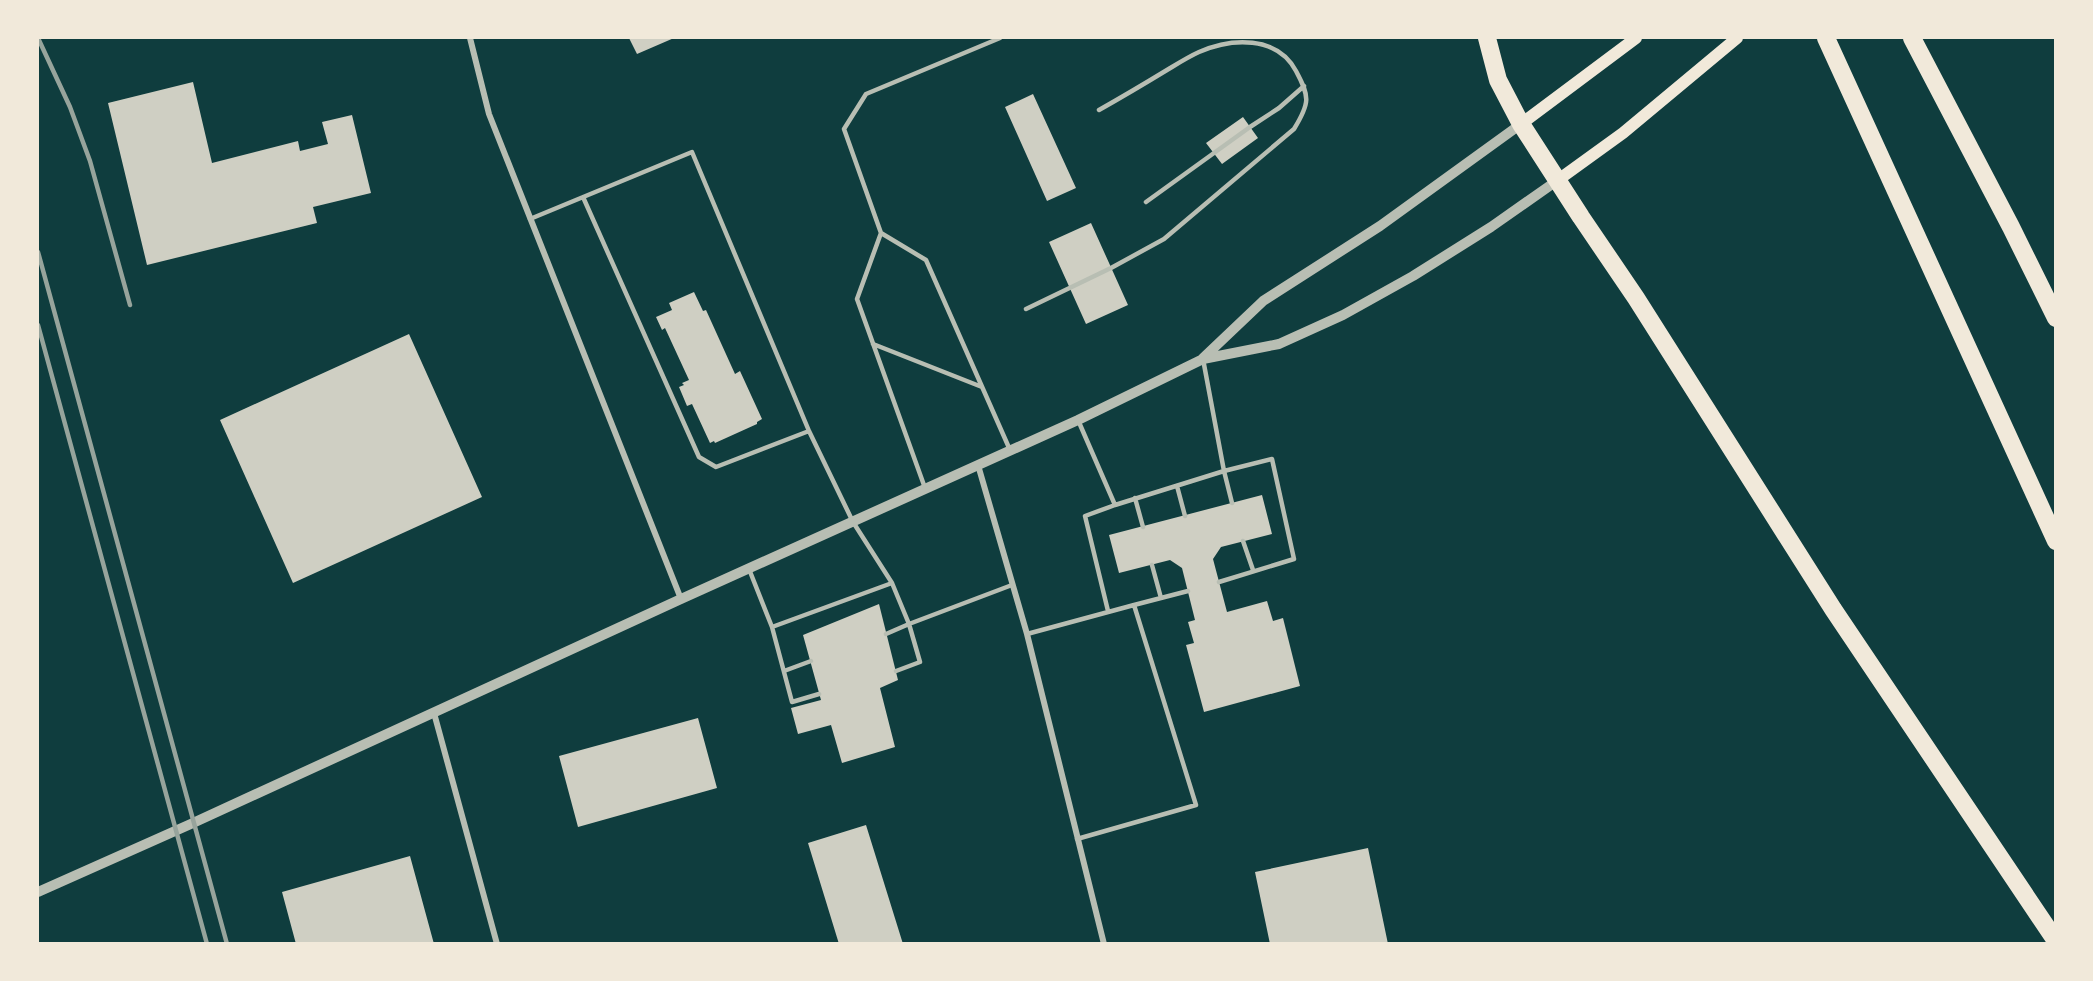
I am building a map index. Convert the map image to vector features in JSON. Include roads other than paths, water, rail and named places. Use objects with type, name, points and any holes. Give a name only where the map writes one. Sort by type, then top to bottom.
[{"type":"highway","points":[[1487,38],[1498,80],[1521,124],[1636,298],[1833,609],[2055,941]]},
{"type":"highway","points":[[1826,38],[2055,540]]},
{"type":"highway","points":[[1912,38],[2012,227],[2055,318]]},
{"type":"main road","points":[[1521,124],[1636,38]]},
{"type":"main road","points":[[1558,180],[1623,133],[1737,38]]},
{"type":"street","points":[[470,38],[489,114],[681,599]]},
{"type":"street","points":[[1203,359],[1263,300],[1380,226],[1521,124]]},
{"type":"street","points":[[38,892],[1077,420],[1203,359],[1279,344],[1343,315],[1413,276],[1558,180]]},
{"type":"street","points":[[978,465],[1027,634],[1104,944]]},
{"type":"street","points":[[434,713],[498,944]]},
{"type":"lane","points":[[1000,38],[866,94],[844,129],[881,233],[926,260],[1010,450]]},
{"type":"lane","points":[[1026,309],[1111,268],[1164,239],[1294,129],[1303,114],[1308,98],[1291,61],[1268,45],[1237,41],[1198,52],[1100,110]]},
{"type":"lane","points":[[1146,202],[1279,108],[1304,86]]},
{"type":"lane","points":[[530,219],[692,152],[809,431],[853,522],[892,583],[909,624],[920,662],[896,671]]},
{"type":"lane","points":[[583,197],[699,457],[716,467],[809,431]]},
{"type":"lane","points":[[881,233],[857,299],[925,489]]},
{"type":"lane","points":[[873,344],[982,387]]},
{"type":"lane","points":[[1203,359],[1232,503]]},
{"type":"lane","points":[[1077,420],[1115,504]]},
{"type":"lane","points":[[1108,611],[1085,516],[1115,504],[1272,459],[1294,559],[1219,582]]},
{"type":"lane","points":[[1177,486],[1185,516]]},
{"type":"lane","points":[[1135,498],[1143,527]]},
{"type":"lane","points":[[1243,541],[1252,570]]},
{"type":"lane","points":[[1152,565],[1161,598]]},
{"type":"lane","points":[[749,568],[772,627],[792,702],[819,694]]},
{"type":"lane","points":[[772,627],[892,583]]},
{"type":"lane","points":[[886,634],[1012,585]]},
{"type":"lane","points":[[1027,634],[1188,591]]},
{"type":"lane","points":[[1077,839],[1196,805],[1134,605]]},
{"type":"lane","points":[[784,671],[811,661]]},
{"type":"railway","points":[[38,38],[70,107],[90,161],[130,305]]},
{"type":"railway","points":[[38,252],[227,944]]},
{"type":"railway","points":[[38,325],[207,944]]}]
